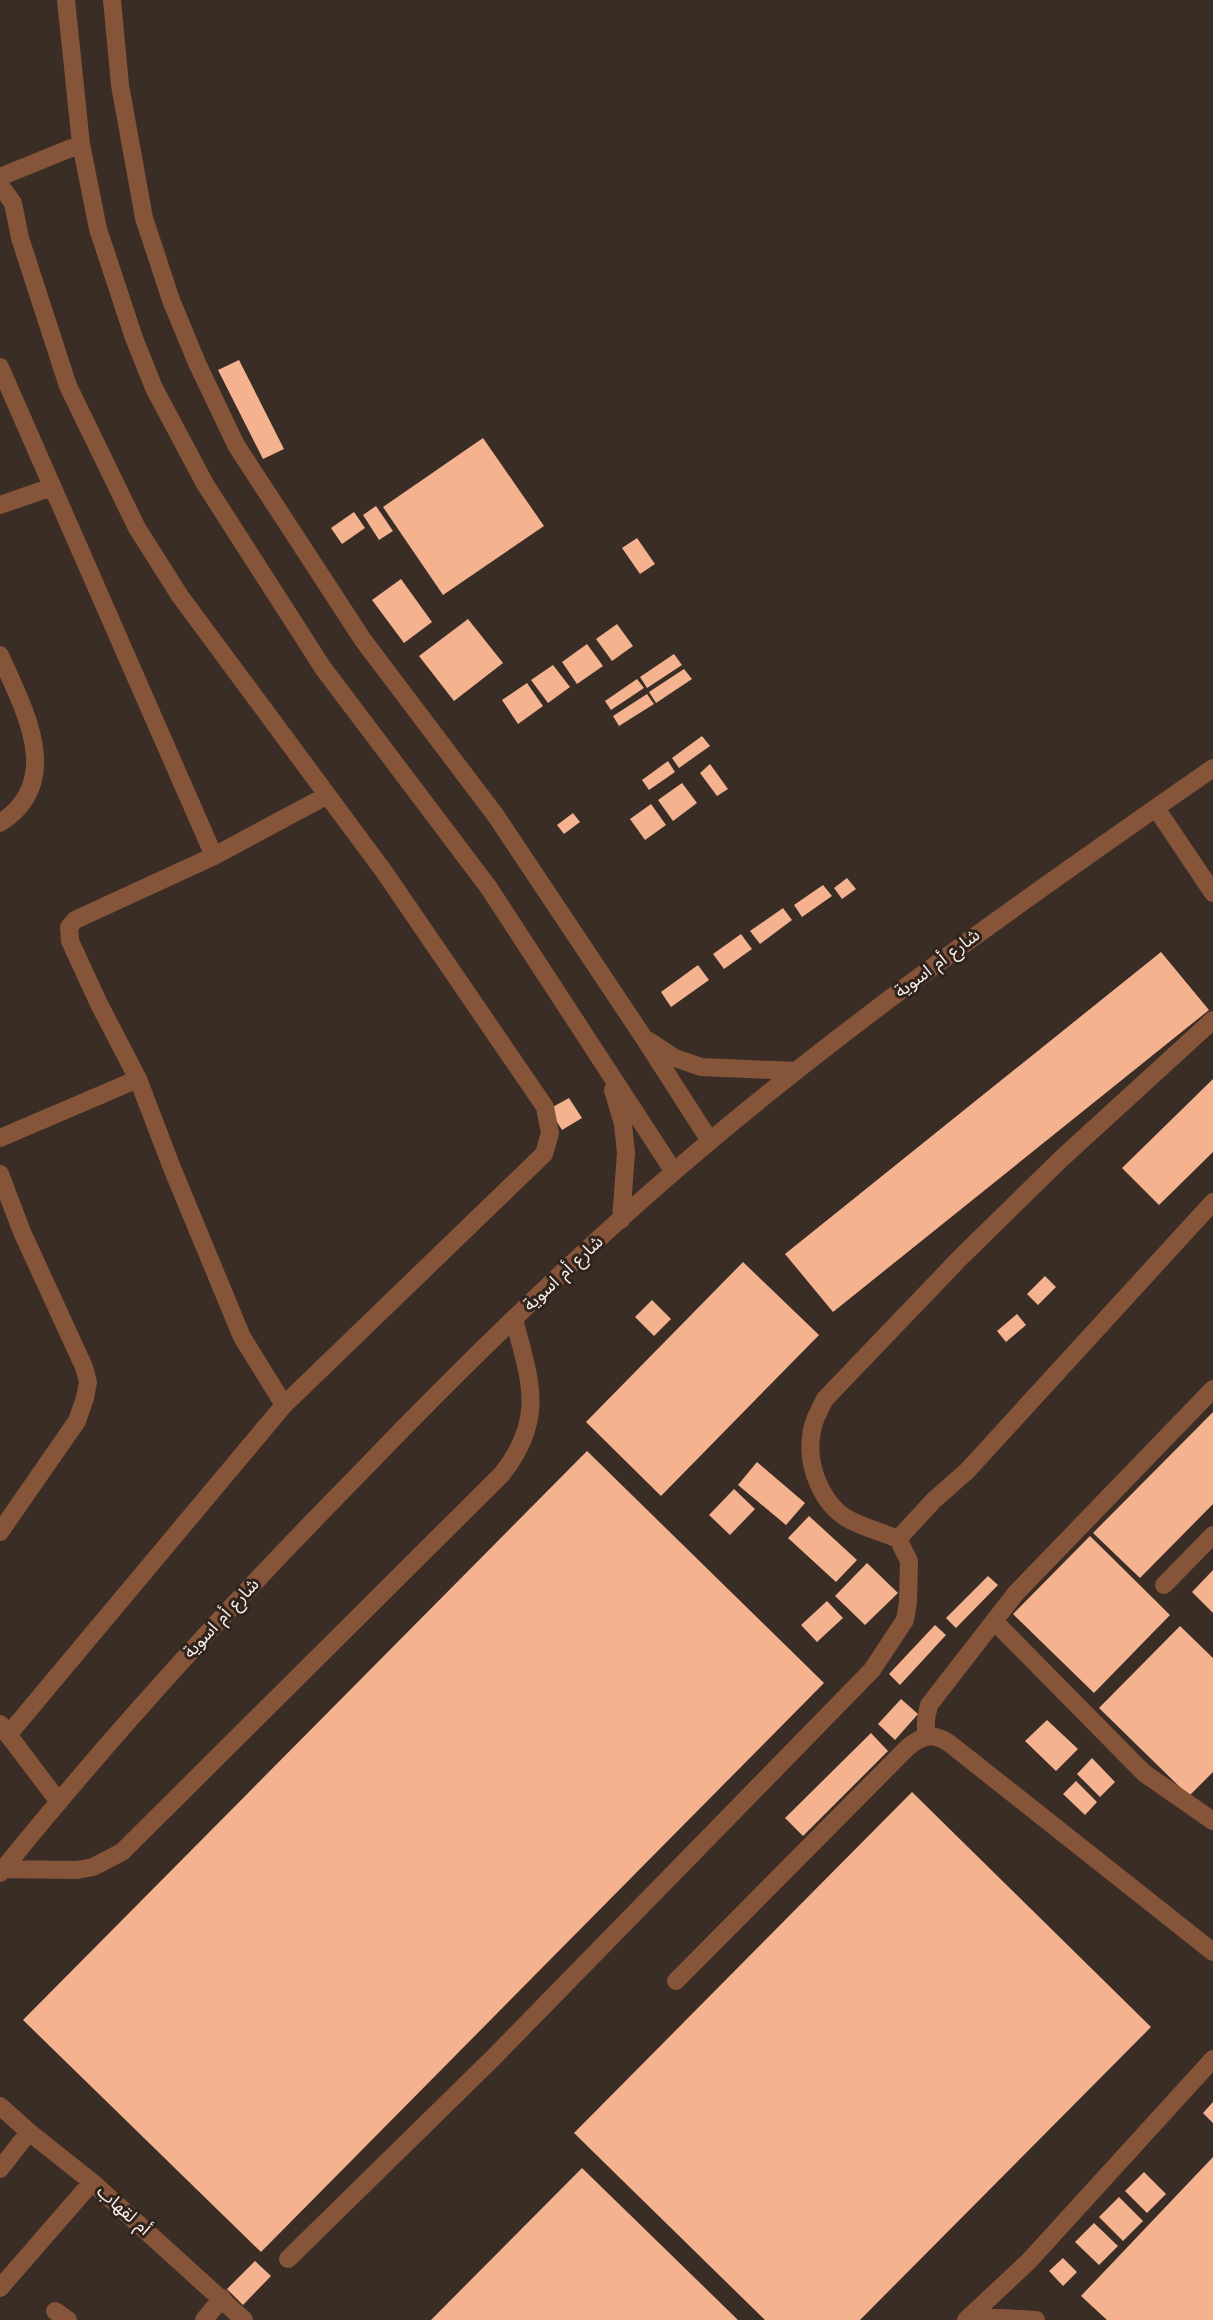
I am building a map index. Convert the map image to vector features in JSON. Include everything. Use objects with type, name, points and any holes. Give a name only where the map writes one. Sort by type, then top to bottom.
[{"type":"street","points":[[66,0],[81,144],[98,229],[134,338],[154,388],[205,484],[323,668],[489,888],[674,1172]]},
{"type":"street","points":[[112,0],[120,85],[144,218],[171,300],[197,363],[236,444],[363,640],[496,816],[644,1038],[710,1142]]},
{"type":"street","points":[[0,177],[81,144]]},
{"type":"street","points":[[0,184],[13,202],[20,237],[68,386],[137,528],[180,596],[385,873],[545,1107],[550,1132],[544,1154],[284,1405],[4,1729],[59,1802]]},
{"type":"street","points":[[0,367],[214,856]]},
{"type":"street","points":[[0,505],[52,487]]},
{"type":"street","points":[[0,655],[28,718],[36,767],[30,790],[10,816],[0,823]]},
{"type":"street","name":"شارع أم اسوية","points":[[1,1871],[166,1678],[277,1557],[514,1319],[621,1220],[674,1172],[796,1071],[973,936],[1213,768]]},
{"type":"street","points":[[284,1405],[242,1337],[138,1079],[94,994],[70,941],[69,927],[75,920],[214,856],[326,796]]},
{"type":"street","points":[[1156,808],[1213,894]]},
{"type":"street","points":[[288,2259],[501,2050],[872,1670],[905,1620],[909,1561],[898,1539],[851,1521],[838,1512],[825,1496],[816,1478],[811,1458],[811,1437],[816,1417],[825,1399],[960,1258],[1061,1159],[1213,1020]]},
{"type":"street","points":[[644,1038],[675,1058],[701,1067],[796,1071]]},
{"type":"street","points":[[608,1071],[623,1124],[626,1153],[621,1220]]},
{"type":"street","points":[[0,1138],[138,1079]]},
{"type":"street","points":[[0,1173],[22,1232],[84,1367],[87,1382],[85,1398],[77,1421],[0,1532]]},
{"type":"street","points":[[898,1539],[934,1500],[967,1471],[1213,1202]]},
{"type":"street","points":[[1,1871],[85,1869],[109,1861],[122,1852],[502,1474],[515,1458],[530,1420],[529,1379],[514,1319]]},
{"type":"street","points":[[926,1736],[929,1705],[1016,1593],[1213,1389]]},
{"type":"street","points":[[1164,1584],[1213,1535]]},
{"type":"street","points":[[994,1621],[1143,1773],[1213,1821]]},
{"type":"street","points":[[676,1981],[907,1748],[926,1736],[938,1736],[949,1743],[1213,1952]]},
{"type":"street","points":[[968,2318],[1029,2261],[1170,2109],[1213,2059]]},
{"type":"street","name":"أم لقهاب","points":[[0,2106],[92,2182],[244,2320]]},
{"type":"street","points":[[0,2169],[29,2132]]},
{"type":"street","points":[[0,2288],[92,2182]]},
{"type":"street","points":[[204,2320],[222,2298]]},
{"type":"street","points":[[968,2318],[1036,2320]]},
{"type":"building","points":[[239,360],[284,449],[263,459],[218,370]]},
{"type":"building","points":[[483,438],[544,526],[443,595],[383,507]]},
{"type":"building","points":[[376,506],[393,531],[379,540],[363,515]]},
{"type":"building","points":[[354,512],[365,528],[342,544],[331,528]]},
{"type":"building","points":[[637,538],[655,564],[640,574],[622,548]]},
{"type":"building","points":[[401,579],[432,622],[404,643],[372,600]]},
{"type":"building","points":[[468,619],[503,663],[454,701],[419,656]]},
{"type":"building","points":[[617,624],[633,646],[612,661],[596,639]]},
{"type":"building","points":[[587,644],[603,666],[577,684],[562,662]]},
{"type":"building","points":[[674,654],[682,665],[647,688],[640,677]]},
{"type":"building","points":[[553,665],[570,687],[548,703],[531,680]]},
{"type":"building","points":[[684,669],[692,679],[656,703],[649,692]]},
{"type":"building","points":[[637,679],[644,688],[611,710],[605,701]]},
{"type":"building","points":[[527,683],[543,706],[518,724],[502,700]]},
{"type":"building","points":[[647,694],[654,704],[619,726],[613,716]]},
{"type":"building","points":[[702,736],[710,746],[679,768],[672,758]]},
{"type":"building","points":[[668,761],[675,772],[649,790],[642,780]]},
{"type":"building","points":[[710,764],[728,789],[717,796],[700,773]]},
{"type":"building","points":[[682,783],[697,803],[673,821],[658,800]]},
{"type":"building","points":[[651,804],[666,825],[645,840],[630,819]]},
{"type":"building","points":[[573,813],[580,822],[564,834],[557,825]]},
{"type":"building","points":[[847,878],[856,889],[842,899],[834,888]]},
{"type":"building","points":[[823,885],[832,896],[802,917],[794,905]]},
{"type":"building","points":[[783,908],[792,920],[760,944],[750,931]]},
{"type":"building","points":[[741,934],[752,949],[724,969],[713,954]]},
{"type":"building","points":[[1161,952],[1209,1010],[833,1312],[785,1254]]},
{"type":"building","points":[[698,965],[709,980],[671,1007],[661,992]]},
{"type":"building","points":[[1213,1079],[1213,1152],[1159,1205],[1122,1168]]},
{"type":"building","points":[[569,1098],[582,1118],[562,1130],[549,1109]]},
{"type":"building","points":[[743,1262],[819,1335],[661,1496],[586,1422]]},
{"type":"building","points":[[1045,1276],[1056,1287],[1038,1305],[1027,1294]]},
{"type":"building","points":[[652,1300],[671,1319],[654,1336],[635,1317]]},
{"type":"building","points":[[1017,1314],[1026,1325],[1006,1342],[997,1331]]},
{"type":"building","points":[[1213,1412],[1213,1504],[1140,1578],[1093,1533]]},
{"type":"building","points":[[587,1451],[824,1683],[261,2252],[23,2020]]},
{"type":"building","points":[[757,1462],[805,1503],[786,1525],[738,1485]]},
{"type":"building","points":[[734,1489],[755,1509],[730,1535],[709,1515]]},
{"type":"building","points":[[809,1516],[857,1560],[836,1582],[788,1538]]},
{"type":"building","points":[[1090,1536],[1170,1615],[1094,1693],[1013,1614]]},
{"type":"building","points":[[867,1563],[898,1593],[865,1625],[835,1596]]},
{"type":"building","points":[[1213,1570],[1213,1613],[1192,1592]]},
{"type":"building","points":[[988,1576],[998,1585],[956,1628],[946,1618]]},
{"type":"building","points":[[827,1601],[843,1618],[817,1642],[801,1625]]},
{"type":"building","points":[[935,1625],[946,1635],[900,1685],[889,1674]]},
{"type":"building","points":[[1180,1626],[1213,1658],[1213,1772],[1189,1796],[1099,1708]]},
{"type":"building","points":[[901,1699],[918,1714],[895,1740],[878,1724]]},
{"type":"building","points":[[1047,1720],[1078,1749],[1056,1771],[1025,1741]]},
{"type":"building","points":[[871,1733],[888,1751],[803,1836],[785,1818]]},
{"type":"building","points":[[1092,1758],[1115,1782],[1100,1797],[1077,1774]]},
{"type":"building","points":[[1076,1781],[1097,1802],[1085,1815],[1063,1794]]},
{"type":"building","points":[[912,1792],[1151,2027],[860,2320],[765,2320],[574,2133]]},
{"type":"building","points":[[1213,2102],[1213,2123],[1203,2113]]},
{"type":"building","points":[[1213,2157],[1213,2320],[1107,2320],[1081,2296]]},
{"type":"building","points":[[582,2168],[738,2320],[431,2320]]},
{"type":"building","points":[[1144,2172],[1166,2194],[1147,2213],[1125,2191]]},
{"type":"building","points":[[1119,2197],[1143,2221],[1123,2241],[1099,2217]]},
{"type":"building","points":[[1094,2223],[1118,2246],[1099,2265],[1075,2242]]},
{"type":"building","points":[[1063,2258],[1077,2272],[1063,2286],[1049,2271]]},
{"type":"building","points":[[255,2261],[271,2276],[243,2305],[227,2289]]}]
